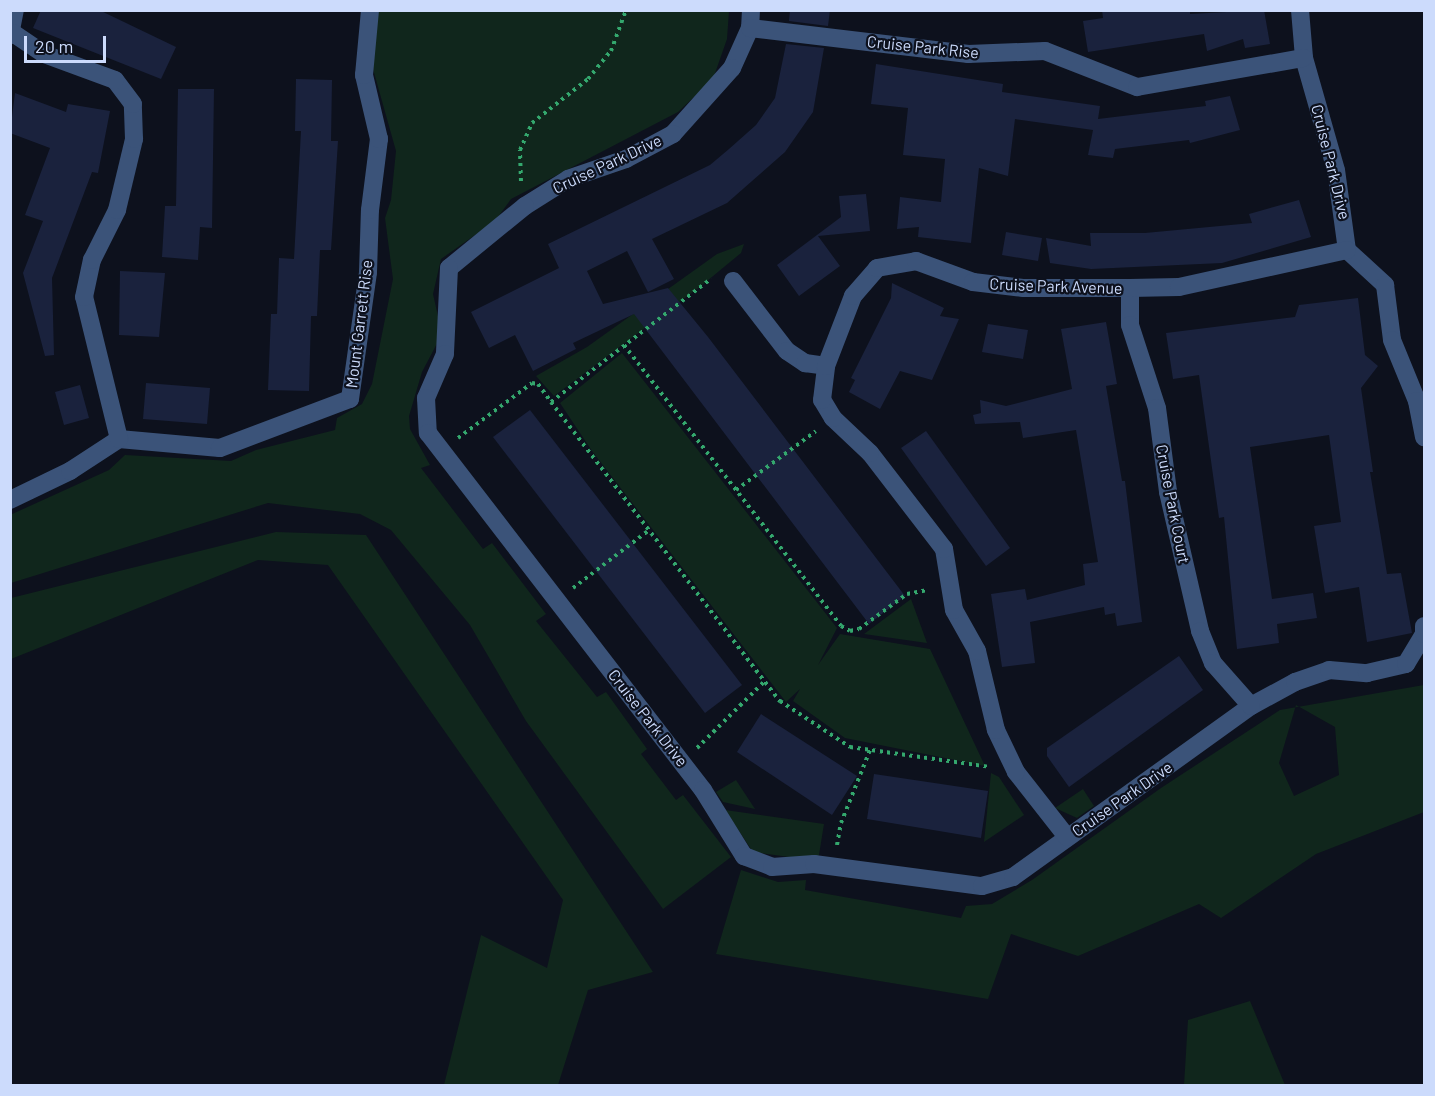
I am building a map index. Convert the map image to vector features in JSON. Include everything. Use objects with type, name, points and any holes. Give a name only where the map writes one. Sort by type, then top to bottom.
[{"type":"street","name":"Mount Garrett Rise","points":[[119,439],[220,448],[350,399],[368,272],[370,210],[379,139],[364,75],[370,10]]},
{"type":"street","name":"Cruise Park Drive","points":[[1300,10],[1304,58],[1336,170],[1347,250]]},
{"type":"street","name":"Cruise Park Drive","points":[[751,19],[732,68],[673,134],[626,159],[568,179],[525,206],[449,268],[445,354],[426,398],[428,433],[681,760],[744,856],[772,867],[833,867],[982,886],[1013,877],[1251,706],[1295,682],[1329,670],[1366,673],[1406,664],[1424,634],[1425,626]]},
{"type":"street","name":"Cruise Park Rise","points":[[751,19],[968,54],[1045,51],[1137,87],[1304,58]]},
{"type":"street","points":[[10,500],[70,471],[119,439],[110,413],[84,297],[92,260],[117,210],[128,175],[134,139],[133,104],[115,80],[44,54],[13,23]]},
{"type":"street","points":[[1347,250],[1385,285],[1392,340],[1417,401],[1425,437]]},
{"type":"street","name":"Cruise Park Avenue","points":[[1066,837],[1009,757],[996,730],[977,651],[954,610],[952,585],[944,549],[870,453],[833,418],[822,400],[826,366],[853,296],[877,268],[916,261],[973,282],[1023,288],[1179,287],[1347,250]]},
{"type":"street","points":[[733,281],[787,351],[805,363],[826,366]]},
{"type":"street","name":"Cruise Park Court","points":[[1130,288],[1130,325],[1157,408],[1168,492],[1200,631],[1213,663],[1251,706]]},
{"type":"path","points":[[525,206],[520,150],[532,123],[588,79],[610,51],[626,10]]},
{"type":"path","points":[[551,402],[711,279],[733,281]]},
{"type":"path","points":[[624,345],[841,626],[850,632],[869,624],[908,594],[952,585]]},
{"type":"path","points":[[442,451],[532,383],[538,384],[765,681],[790,708],[850,747],[987,769],[1009,757]]},
{"type":"path","points":[[736,490],[833,418]]},
{"type":"path","points":[[557,601],[649,530]]},
{"type":"path","points":[[681,760],[707,740],[765,681]]},
{"type":"path","points":[[833,867],[841,823],[870,750]]},
{"type":"green space","points":[[378,11],[729,11],[727,39],[713,79],[678,112],[511,199],[495,221],[441,259],[433,294],[442,334],[422,372],[409,416],[410,429],[430,465],[421,468],[483,549],[492,543],[546,614],[536,621],[597,697],[606,692],[647,749],[641,754],[676,800],[683,795],[731,857],[663,909],[526,721],[470,625],[391,530],[360,514],[268,503],[11,583],[10,515],[109,470],[125,455],[231,461],[256,450],[335,430],[337,418],[362,404],[372,384],[393,279],[385,218],[391,200],[396,151],[373,69]]},
{"type":"green space","points":[[744,244],[741,253],[701,286],[554,396],[536,376],[587,347],[717,254]]},
{"type":"green space","points":[[622,353],[837,628],[818,665],[840,634],[930,649],[985,766],[845,738],[793,701],[800,689],[786,702],[592,451],[560,403]]},
{"type":"green space","points":[[276,532],[366,535],[653,972],[588,990],[558,1085],[444,1085],[481,935],[547,968],[563,900],[328,565],[258,560],[11,659],[11,598]]},
{"type":"green space","points":[[911,599],[927,643],[864,634]]},
{"type":"green space","points":[[1424,685],[1424,812],[1316,854],[1221,918],[1199,904],[1078,956],[1011,934],[988,999],[716,954],[741,870],[778,882],[806,880],[805,890],[961,918],[966,906],[992,904],[1032,880],[1161,788],[1280,710],[1295,707],[1279,763],[1294,796],[1339,775],[1335,727],[1299,707]]},
{"type":"green space","points":[[991,773],[999,777],[1024,815],[984,842]]},
{"type":"green space","points":[[736,780],[755,809],[723,802],[716,792]]},
{"type":"green space","points":[[1083,789],[1094,806],[1077,818],[1055,808]]},
{"type":"green space","points":[[725,810],[824,824],[818,861],[753,852]]},
{"type":"green space","points":[[1250,1001],[1285,1085],[1184,1085],[1188,1020]]},
{"type":"building","points":[[41,10],[99,10],[176,47],[161,79],[33,28]]},
{"type":"building","points":[[790,10],[830,10],[828,26],[789,21]]},
{"type":"building","points":[[1102,10],[1190,10],[1190,14],[1264,10],[1270,44],[1245,48],[1243,39],[1207,51],[1204,34],[1088,52],[1083,21],[1103,18]]},
{"type":"building","points":[[786,44],[824,48],[813,112],[785,152],[727,203],[652,239],[674,279],[648,292],[627,251],[587,271],[603,304],[668,288],[708,337],[905,596],[869,624],[634,314],[573,343],[576,349],[533,371],[515,335],[489,348],[471,312],[559,268],[548,244],[710,165],[729,149],[756,125],[775,98]]},
{"type":"building","points":[[876,64],[1003,84],[1002,92],[1100,106],[1098,119],[1206,106],[1205,101],[1230,96],[1240,130],[1190,143],[1189,140],[1115,149],[1113,158],[1088,155],[1093,130],[1015,119],[1008,176],[979,168],[971,243],[918,237],[919,227],[897,229],[900,197],[941,202],[945,159],[903,155],[908,108],[871,104]]},
{"type":"building","points":[[296,79],[332,80],[331,141],[338,141],[331,250],[320,250],[317,316],[311,316],[309,391],[268,390],[271,314],[277,314],[279,258],[294,259],[301,131],[295,131]]},
{"type":"building","points":[[178,89],[214,89],[212,228],[200,227],[198,260],[162,257],[165,206],[176,206]]},
{"type":"building","points":[[15,93],[66,112],[68,104],[110,111],[98,173],[92,172],[52,278],[54,355],[45,356],[23,273],[43,221],[25,215],[50,148],[10,133]]},
{"type":"building","points":[[866,194],[870,231],[818,236],[840,266],[799,296],[777,265],[841,217],[839,196]]},
{"type":"building","points":[[1299,200],[1311,237],[1222,263],[1091,269],[1050,263],[1046,238],[1091,246],[1090,233],[1145,233],[1252,223],[1249,214]]},
{"type":"building","points":[[1006,232],[1042,238],[1038,261],[1002,255]]},
{"type":"building","points":[[120,271],[165,273],[159,337],[119,335]]},
{"type":"building","points":[[892,283],[944,308],[940,316],[959,319],[932,380],[900,371],[880,409],[849,392],[855,380],[851,378],[891,298]]},
{"type":"building","points":[[1358,298],[1365,355],[1378,366],[1361,388],[1373,472],[1370,472],[1387,574],[1401,573],[1412,633],[1367,642],[1359,587],[1325,593],[1314,526],[1341,522],[1329,435],[1250,447],[1272,599],[1313,593],[1317,618],[1277,624],[1279,643],[1237,649],[1224,517],[1219,518],[1199,375],[1173,379],[1166,333],[1295,317],[1299,305]]},
{"type":"building","points":[[1106,322],[1117,384],[1106,386],[1122,481],[1125,481],[1142,622],[1117,626],[1115,613],[1105,615],[1104,607],[1030,622],[1035,663],[1002,667],[991,594],[1025,589],[1027,600],[1085,585],[1083,564],[1098,562],[1076,430],[1023,438],[1020,422],[975,424],[973,415],[981,413],[980,400],[1006,406],[1072,389],[1061,329]]},
{"type":"building","points":[[988,324],[1028,330],[1023,359],[982,352]]},
{"type":"building","points":[[146,383],[210,388],[207,424],[143,419]]},
{"type":"building","points":[[80,385],[89,418],[64,425],[55,392]]},
{"type":"building","points":[[530,410],[742,685],[705,713],[493,437]]},
{"type":"building","points":[[926,431],[1010,548],[986,566],[901,448]]},
{"type":"building","points":[[1179,656],[1203,690],[1069,787],[1047,756],[1047,748]]},
{"type":"building","points":[[761,714],[857,776],[832,815],[737,752]]},
{"type":"building","points":[[874,774],[988,791],[981,838],[867,819]]}]
